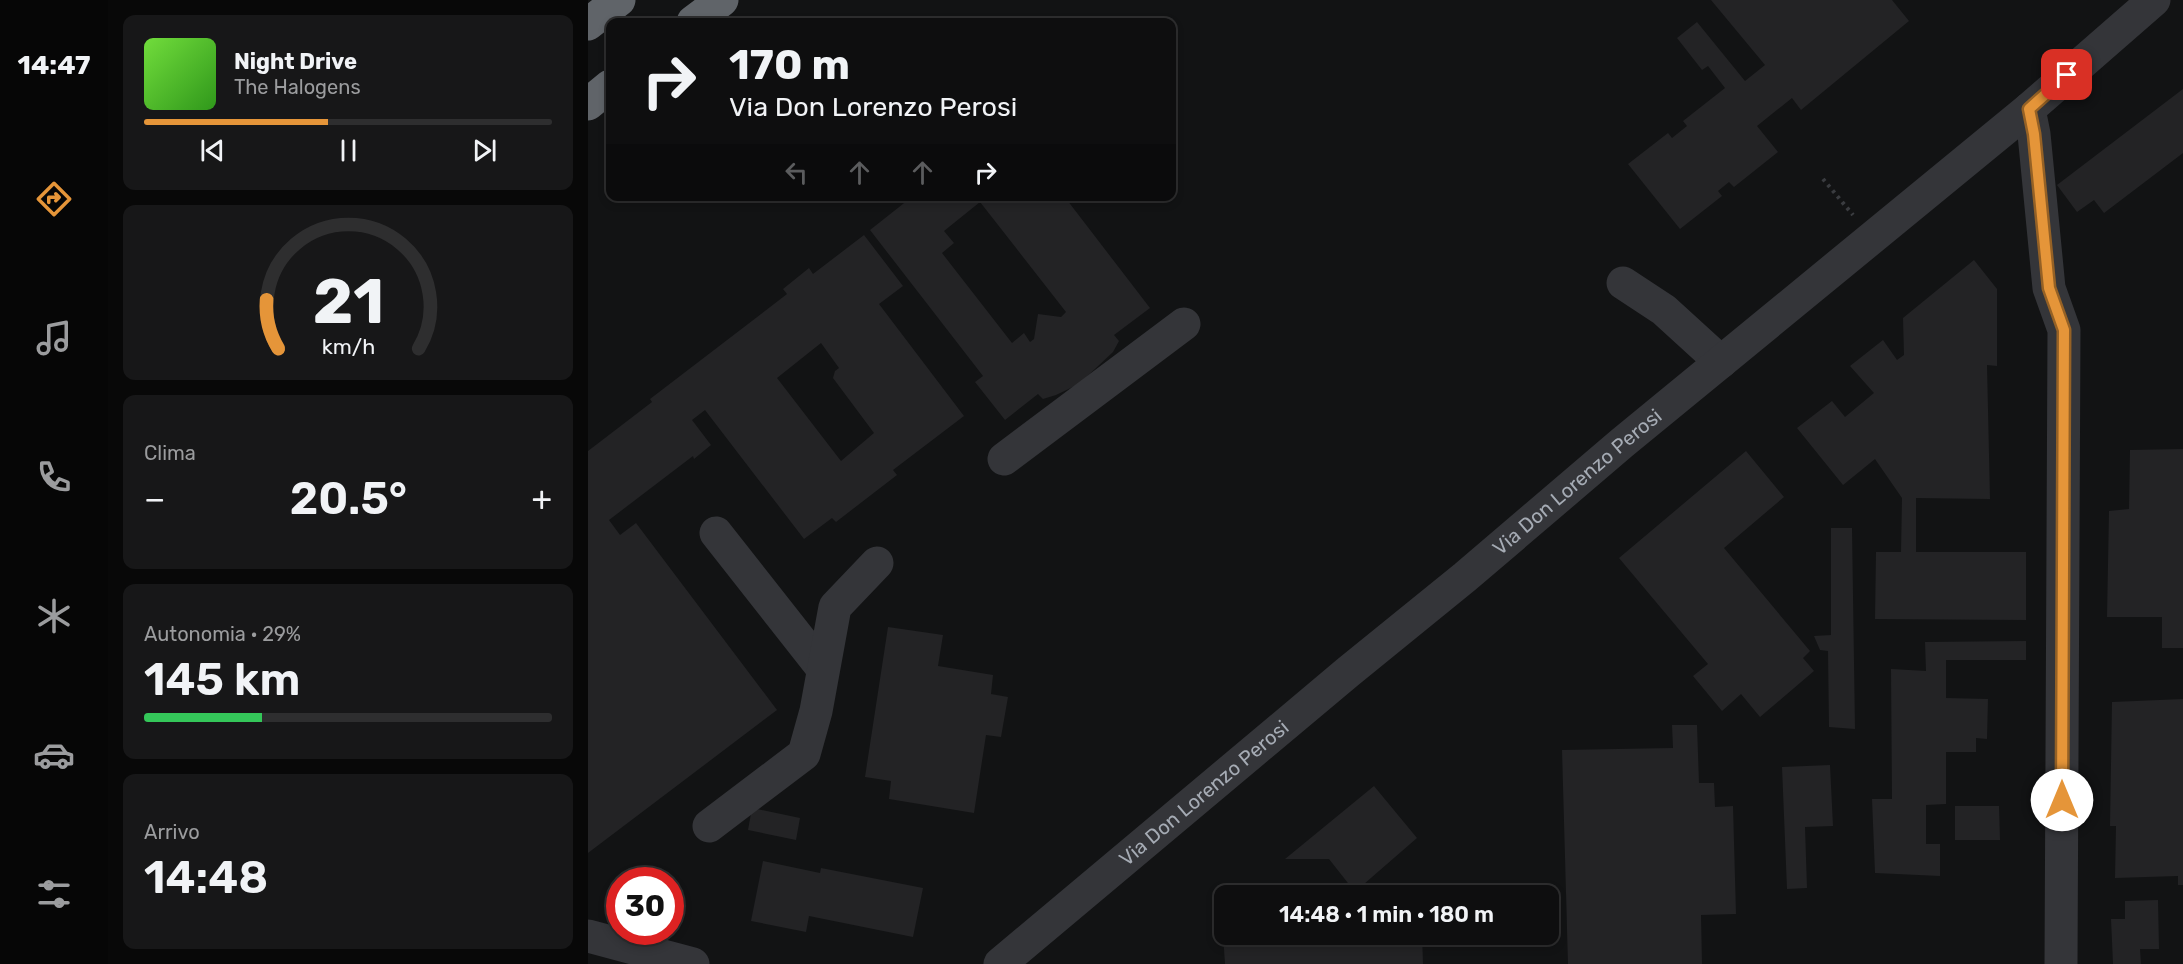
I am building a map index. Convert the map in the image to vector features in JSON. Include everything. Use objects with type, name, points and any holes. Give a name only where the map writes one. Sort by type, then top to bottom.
[{"type":"highway","points":[[588,24],[619,0]]},
{"type":"highway","points":[[698,18],[722,0]]},
{"type":"highway","points":[[588,104],[606,89]]},
{"type":"street","name":"Via Don Lorenzo Perosi","points":[[1000,964],[1721,362],[2029,109],[2154,0]]},
{"type":"street","points":[[2029,109],[2034,134],[2049,288],[2064,330],[2061,964]]},
{"type":"street","points":[[1623,282],[1664,310],[1721,362]]},
{"type":"street","points":[[1004,459],[1184,324]]},
{"type":"street","points":[[716,533],[823,669]]},
{"type":"street","points":[[709,826],[804,754],[816,711],[835,607],[877,563]]},
{"type":"street","points":[[588,936],[693,964]]},
{"type":"path","points":[[1823,179],[1872,238]]},
{"type":"building","points":[[1711,0],[1892,0],[1909,21],[1801,110],[1792,98],[1757,126],[1778,152],[1734,187],[1729,182],[1718,191],[1722,196],[1680,229],[1628,164],[1668,133],[1672,138],[1687,126],[1683,121],[1725,88],[1708,66],[1702,70],[1677,38],[1697,22],[1745,81],[1765,65]]},
{"type":"building","points":[[2183,89],[2183,153],[2104,213],[2094,200],[2077,212],[2057,185]]},
{"type":"building","points":[[907,201],[1068,201],[1150,308],[1114,335],[1119,341],[1113,352],[1079,384],[1043,399],[1038,394],[1005,420],[975,382],[983,376],[870,230]],"holes":[[[980,202],[1066,312],[1061,317],[1038,314],[1034,339],[1030,342],[1024,333],[1012,343],[942,253],[954,243],[944,231]]]},
{"type":"building","points":[[864,235],[903,286],[879,304],[964,416],[893,470],[897,475],[836,522],[832,518],[804,539],[705,410],[692,420],[711,445],[694,459],[693,456],[609,520],[620,535],[636,523],[777,710],[588,853],[588,451],[652,402],[650,399],[787,294],[783,289],[809,268],[813,274]],"holes":[[[821,343],[839,368],[835,371],[833,378],[874,433],[841,461],[777,378]]]},
{"type":"building","points":[[1974,260],[1997,289],[1997,366],[1987,365],[1990,499],[1916,498],[1916,552],[2026,552],[2026,620],[1875,619],[1876,552],[1901,552],[1902,498],[1875,459],[1843,485],[1797,428],[1832,401],[1845,417],[1874,393],[1850,366],[1883,340],[1897,360],[1904,355],[1903,318]]},
{"type":"building","points":[[2183,449],[2183,648],[2162,648],[2162,617],[2107,617],[2109,511],[2129,509],[2130,450]]},
{"type":"building","points":[[1746,451],[1784,497],[1724,548],[1810,651],[1803,658],[1814,671],[1760,717],[1741,694],[1722,711],[1693,676],[1708,664],[1619,558]]},
{"type":"building","points":[[1831,528],[1852,528],[1855,729],[1829,727],[1828,651],[1820,650],[1814,636],[1831,635]]},
{"type":"building","points":[[888,627],[943,635],[938,666],[993,675],[991,694],[1008,697],[1001,737],[986,735],[974,813],[889,799],[891,781],[865,777]]},
{"type":"building","points":[[2026,641],[2026,660],[1946,660],[1946,698],[1988,699],[1987,739],[1976,738],[1976,752],[1946,752],[1946,804],[1926,805],[1926,844],[1940,844],[1940,876],[1875,873],[1872,799],[1892,799],[1891,669],[1926,671],[1925,642]]},
{"type":"building","points":[[2183,699],[2183,885],[2178,885],[2178,876],[2115,878],[2116,826],[2110,826],[2112,702]]},
{"type":"building","points":[[1672,725],[1697,725],[1699,783],[1714,783],[1715,807],[1733,806],[1736,914],[1701,915],[1702,964],[1568,964],[1562,750],[1673,748]]},
{"type":"building","points":[[1830,765],[1833,826],[1805,827],[1807,888],[1787,889],[1782,767]]},
{"type":"building","points":[[1374,786],[1417,838],[1365,885],[1349,885],[1329,859],[1285,859]]},
{"type":"building","points":[[1955,806],[1999,806],[2000,840],[1955,840]]},
{"type":"building","points":[[752,808],[800,818],[796,840],[748,830]]},
{"type":"building","points":[[763,861],[820,873],[821,868],[923,888],[913,937],[809,916],[806,932],[751,921]]},
{"type":"building","points":[[2158,900],[2159,949],[2140,949],[2141,964],[2113,964],[2111,919],[2125,919],[2125,901]]},
{"type":"building","points":[[1224,945],[1422,945],[1423,964],[1225,964]]},
{"type":"route","points":[[2062,800],[2064,330],[2049,288],[2034,134],[2029,109],[2067,75]]}]
